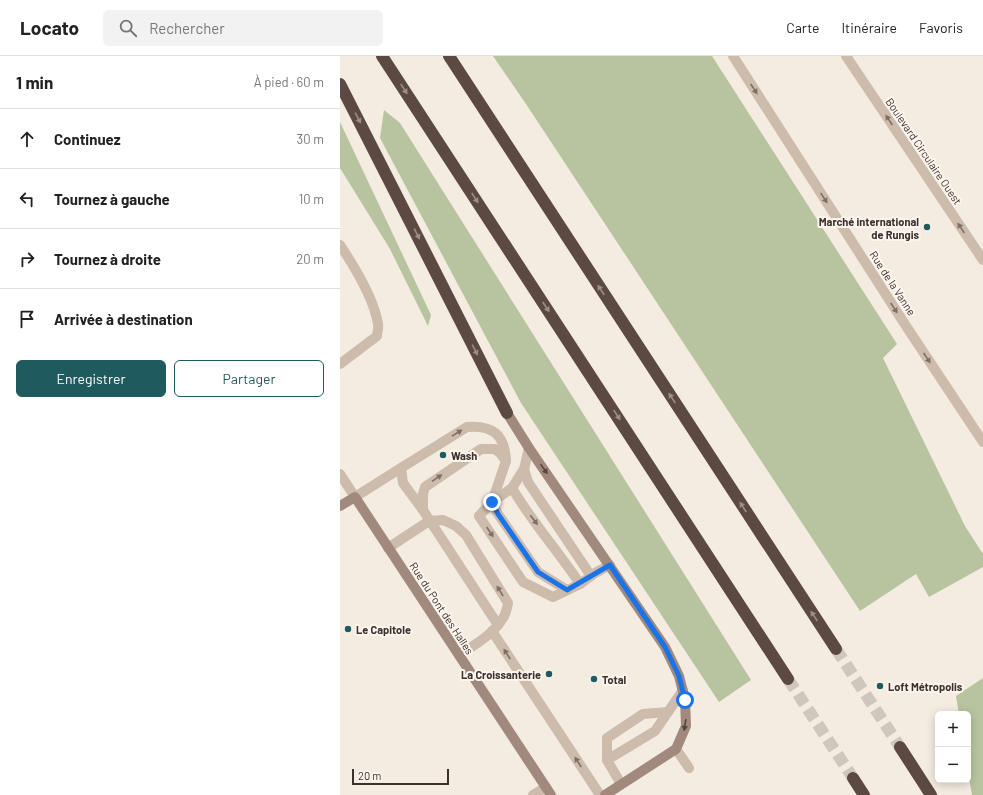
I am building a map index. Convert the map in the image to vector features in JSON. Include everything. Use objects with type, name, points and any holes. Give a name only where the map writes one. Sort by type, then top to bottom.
[{"type":"highway","points":[[382,56],[788,679]]},
{"type":"highway","points":[[449,56],[836,648]]},
{"type":"highway","points":[[340,84],[507,413]]},
{"type":"highway","points":[[900,747],[932,795]]},
{"type":"highway","points":[[853,778],[864,795]]},
{"type":"street","name":"Rue de la Vanne","points":[[733,56],[906,326],[983,442]]},
{"type":"street","name":"Boulevard Circulaire Ouest","points":[[846,56],[983,260]]},
{"type":"street","points":[[340,245],[356,270],[375,310],[378,325],[377,336],[340,364]]},
{"type":"street","points":[[507,413],[529,448],[665,647],[679,676],[683,690],[686,726],[676,749],[605,795]]},
{"type":"street","points":[[340,506],[467,426],[479,426],[490,429],[502,440],[506,449],[506,461],[492,502],[498,514],[538,572],[567,590]]},
{"type":"street","points":[[529,448],[524,469],[512,488],[492,502],[479,516],[523,582],[552,597],[580,584],[610,565]]},
{"type":"street","points":[[423,510],[423,494],[425,487],[481,449],[494,449],[501,454],[506,461]]},
{"type":"street","points":[[401,468],[403,483],[423,510],[600,795]]},
{"type":"street","points":[[524,469],[528,482],[591,576]]},
{"type":"street","name":"Rue du Pont des Halles","points":[[340,474],[548,791]]},
{"type":"street","points":[[512,488],[519,500],[562,556],[580,584]]},
{"type":"street","points":[[388,548],[429,521],[443,520],[456,526],[466,535],[508,603],[504,617],[495,628],[483,639],[459,655]]},
{"type":"street","points":[[607,760],[654,731],[683,690]]},
{"type":"street","points":[[621,784],[607,760],[607,738],[643,714],[668,712]]},
{"type":"street","points":[[676,749],[689,768]]},
{"type":"street","points":[[533,795],[548,791]]},
{"type":"green space","points":[[493,56],[712,56],[897,344],[883,358],[965,526],[983,554],[983,567],[929,597],[916,574],[860,611]]},
{"type":"green space","points":[[384,110],[400,123],[751,680],[719,702],[521,403],[380,138]]},
{"type":"green space","points":[[340,122],[431,315],[428,326],[390,249],[340,168]]},
{"type":"green space","points":[[983,678],[983,795],[972,795],[970,783],[971,711],[958,711],[956,696]]},
{"type":"tunnel","points":[[836,649],[900,747]]},
{"type":"tunnel","points":[[788,679],[853,778]]},
{"type":"place","name":"Marché international de Rungis","points":[[927,227]]},
{"type":"place","name":"Wash","points":[[443,455]]},
{"type":"place","name":"Le Capitole","points":[[348,629]]},
{"type":"place","name":"La Croissanterie","points":[[549,674]]},
{"type":"place","name":"Total","points":[[594,679]]},
{"type":"place","name":"Loft Métropolis","points":[[880,686]]},
{"type":"route","points":[[492,502],[498,514],[538,572],[567,590],[580,584],[595,573],[610,565],[665,647],[679,676],[685,700]]}]
